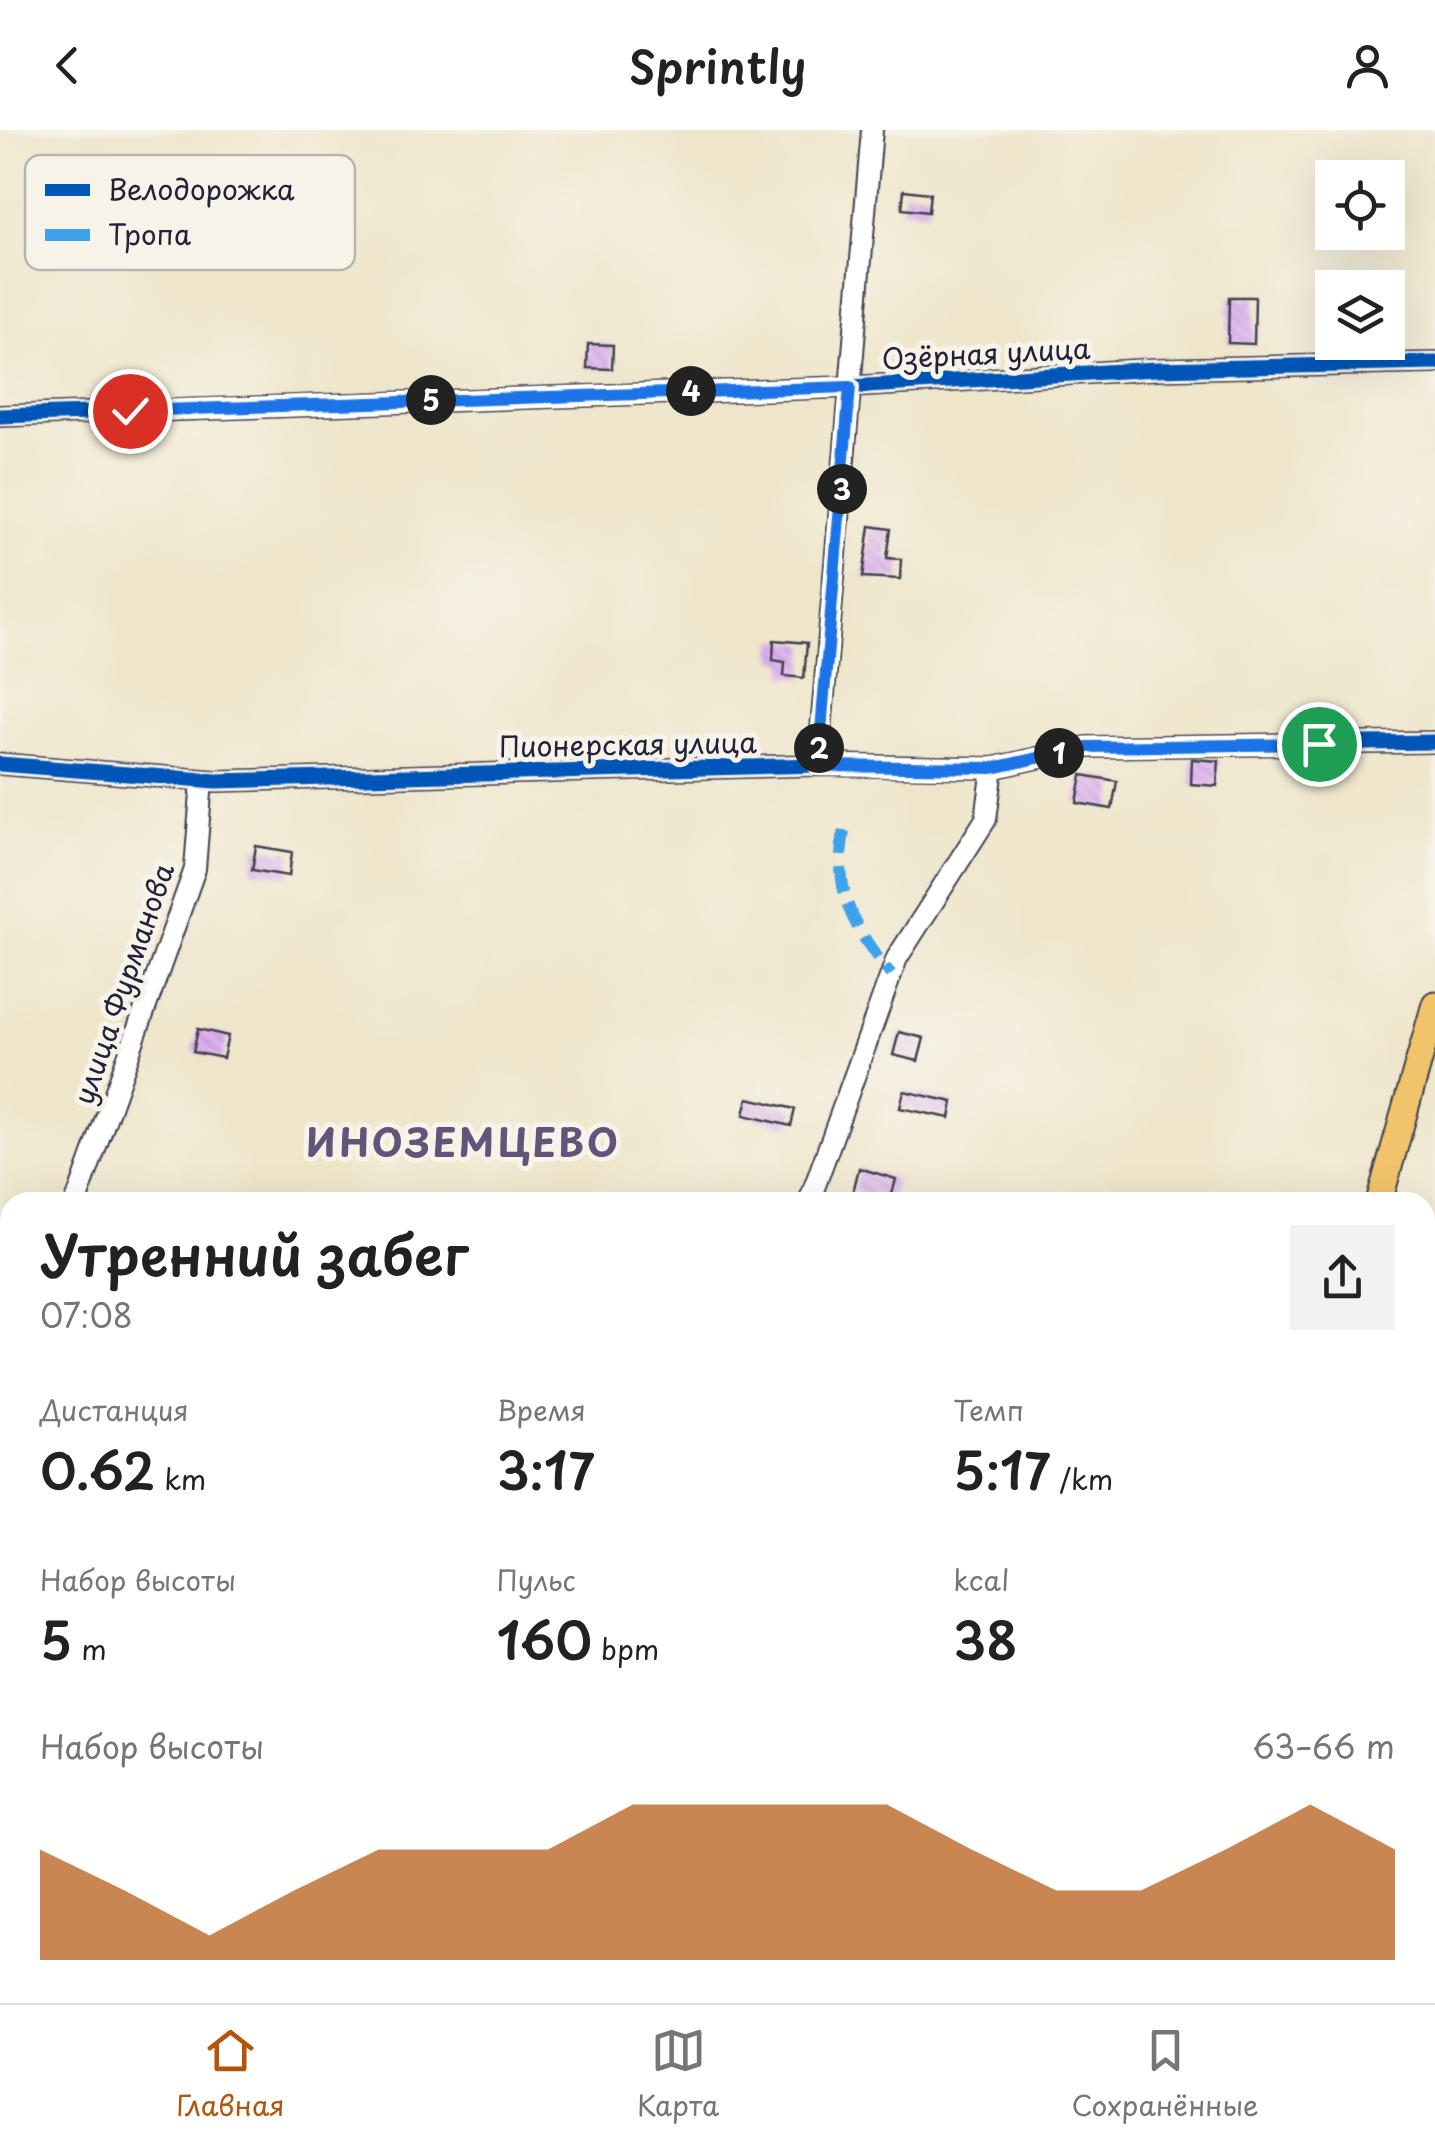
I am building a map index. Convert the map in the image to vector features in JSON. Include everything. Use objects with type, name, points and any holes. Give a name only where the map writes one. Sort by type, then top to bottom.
[{"type":"main road","points":[[1382,1192],[1435,1004]]},
{"type":"street","points":[[818,766],[872,130]]},
{"type":"street","name":"Озёрная улица","points":[[0,416],[850,387],[1156,369],[1435,363]]},
{"type":"street","name":"Пионерская улица","points":[[0,764],[202,780],[818,766],[993,768],[1086,747],[1435,742]]},
{"type":"street","points":[[813,1192],[897,958],[986,820],[993,768]]},
{"type":"street","name":"улица Фурманова","points":[[80,1192],[195,869],[202,780]]},
{"type":"building","points":[[904,190],[930,193],[928,212],[902,209]]},
{"type":"building","points":[[1229,297],[1255,297],[1254,344],[1228,343]]},
{"type":"building","points":[[588,344],[613,345],[612,369],[587,368]]},
{"type":"building","points":[[870,526],[891,529],[887,558],[901,559],[900,579],[863,577]]},
{"type":"building","points":[[774,640],[807,643],[804,678],[784,676],[785,662],[773,660]]},
{"type":"building","points":[[1192,759],[1219,761],[1217,786],[1191,784]]},
{"type":"building","points":[[1082,775],[1117,781],[1112,809],[1077,803]]},
{"type":"building","points":[[256,846],[292,852],[289,876],[252,870]]},
{"type":"building","points":[[198,1029],[228,1036],[223,1058],[193,1052]]},
{"type":"building","points":[[899,1032],[924,1038],[918,1061],[893,1055]]},
{"type":"building","points":[[904,1091],[953,1102],[950,1118],[900,1108]]},
{"type":"building","points":[[748,1098],[795,1109],[791,1126],[744,1115]]},
{"type":"building","points":[[859,1168],[896,1179],[893,1192],[853,1192]]},
{"type":"marked path","points":[[844,831],[841,874],[849,909],[891,975]]},
{"type":"cycle path","points":[[0,416],[850,387],[1156,369],[1435,363]]},
{"type":"cycle path","points":[[0,764],[216,781],[818,765],[993,768],[1087,747],[1435,742]]},
{"type":"district","name":"ИНОЗЕМЦЕВО","points":[[463,1144]]},
{"type":"route","points":[[130,411],[850,387],[818,766],[993,768],[1086,747],[1319,744]]}]
